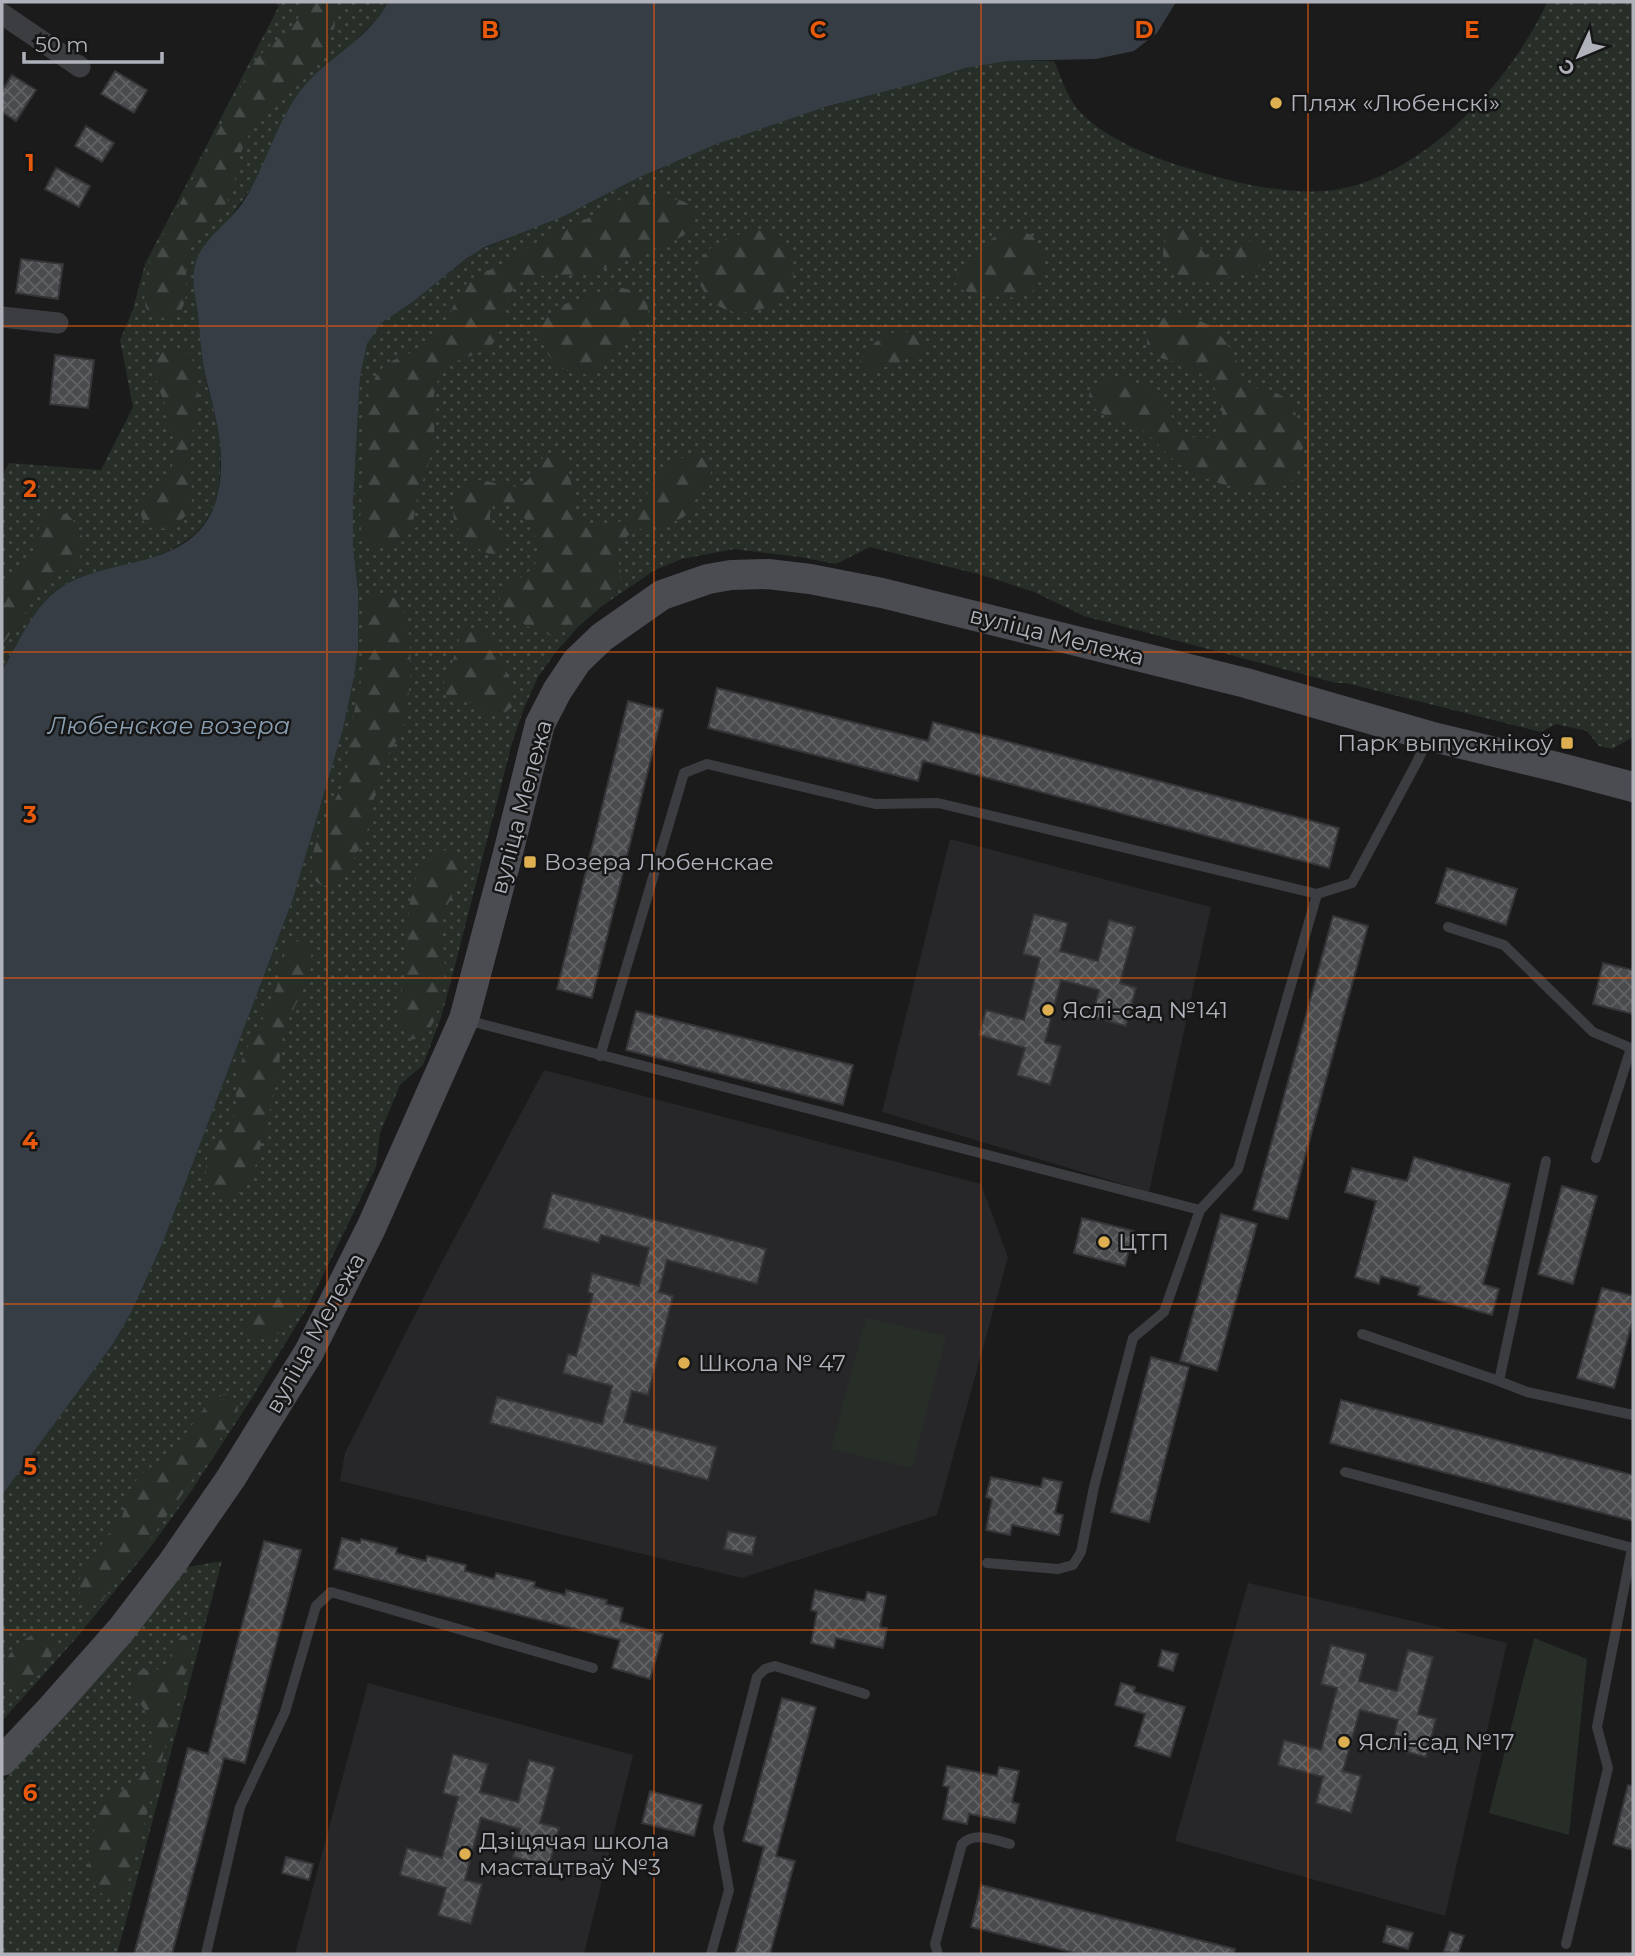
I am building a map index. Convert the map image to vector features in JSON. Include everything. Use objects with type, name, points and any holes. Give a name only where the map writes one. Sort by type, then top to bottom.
[{"type":"main road","name":"вуліца Мележа","points":[[2,1761],[121,1630],[173,1562],[231,1478],[309,1352],[371,1228],[464,1019],[508,857],[540,724],[577,661],[601,637],[662,595],[731,575],[768,574],[882,593],[1246,683],[1429,736],[1633,787]]},
{"type":"street","points":[[2,14],[80,67]]},
{"type":"street","points":[[2,317],[58,323]]},
{"type":"lane","points":[[600,1056],[684,773],[707,764],[875,804],[938,803],[1317,894],[1352,883],[1429,736]]},
{"type":"lane","points":[[987,1563],[1058,1569],[1073,1565],[1081,1552],[1094,1487],[1133,1338],[1164,1312],[1200,1210],[1238,1169],[1317,894]]},
{"type":"lane","points":[[1448,928],[1504,945],[1593,1032],[1632,1048],[1596,1158]]},
{"type":"lane","points":[[464,1019],[1200,1210]]},
{"type":"lane","points":[[1499,1381],[1546,1161]]},
{"type":"lane","points":[[1362,1334],[1527,1392],[1633,1415]]},
{"type":"lane","points":[[1345,1472],[1633,1548],[1597,1727],[1608,1768],[1566,1944]]},
{"type":"lane","points":[[205,1954],[240,1807],[285,1712],[316,1606],[331,1592],[593,1668]]},
{"type":"lane","points":[[711,1954],[729,1890],[719,1828],[757,1677],[765,1669],[775,1666],[864,1694]]},
{"type":"lane","points":[[938,1954],[934,1944],[962,1844],[975,1836],[1010,1844]]},
{"type":"shaded area","name":"Яслі-сад №141","points":[[950,839],[1211,907],[1149,1192],[882,1112]]},
{"type":"shaded area","name":"Школа № 47","points":[[544,1070],[981,1184],[1008,1257],[937,1515],[742,1578],[340,1481],[345,1453],[436,1273]]},
{"type":"shaded area","name":"Яслі-сад №17","points":[[1248,1583],[1507,1643],[1445,1916],[1175,1841]]},
{"type":"shaded area","name":"Дзіцячая школа мастацтваў №3","points":[[368,1683],[633,1755],[584,1954],[295,1954]]},
{"type":"green space","points":[[274,2],[388,2],[378,18],[356,40],[194,269],[204,368],[219,437],[220,477],[214,507],[204,524],[175,548],[60,588],[34,615],[2,671],[2,475],[9,463],[101,470],[133,407],[120,340],[133,309],[145,264],[279,6]]},
{"type":"green space","points":[[304,2],[332,2],[335,19],[333,34],[315,61],[267,108],[250,132],[241,152],[228,200],[191,248],[183,307],[173,318],[160,320],[152,317],[144,294],[151,259],[253,64],[289,30]]},
{"type":"green space","points":[[1547,2],[1633,2],[1633,737],[1612,749],[1599,746],[1587,731],[1556,724],[1541,732],[1346,683],[1336,683],[1084,616],[1034,592],[978,574],[870,547],[836,564],[734,549],[682,559],[655,570],[602,606],[578,627],[538,677],[512,743],[441,1017],[423,1065],[400,1085],[380,1133],[376,1167],[307,1308],[192,1490],[149,1549],[78,1636],[2,1721],[2,1495],[113,1344],[131,1313],[163,1242],[293,899],[343,729],[358,648],[353,502],[360,377],[367,344],[381,322],[414,301],[475,252],[586,205],[640,177],[717,144],[794,116],[986,63],[1054,61],[1072,101],[1091,122],[1129,146],[1171,163],[1235,182],[1289,190],[1325,191],[1360,184],[1394,170],[1457,124],[1486,95],[1510,64],[1531,33]]},
{"type":"green space","points":[[639,190],[688,204],[695,215],[691,228],[674,241],[610,267],[579,274],[535,277],[515,287],[493,343],[483,351],[452,364],[437,383],[433,446],[408,535],[390,548],[376,546],[370,542],[360,525],[364,426],[368,397],[380,371],[393,361],[425,346],[438,335],[457,298],[473,278],[516,259],[534,244],[597,214]]},
{"type":"green space","points":[[1181,228],[1194,238],[1209,259],[1221,259],[1239,245],[1252,240],[1264,245],[1268,257],[1262,265],[1248,272],[1210,280],[1191,279],[1175,273],[1165,262],[1166,239]]},
{"type":"green space","points":[[767,230],[776,232],[784,239],[792,254],[792,281],[783,296],[767,307],[740,313],[714,303],[699,281],[698,268],[702,258],[710,249],[731,237]]},
{"type":"green space","points":[[1017,230],[1034,238],[1041,253],[1041,277],[1034,290],[1023,296],[1008,297],[967,292],[959,288],[955,282],[958,270],[978,259],[988,242],[997,235]]},
{"type":"green space","points":[[622,288],[641,296],[648,306],[647,319],[641,329],[595,372],[572,372],[555,362],[543,345],[541,335],[547,316],[571,302]]},
{"type":"green space","points":[[1181,314],[1199,320],[1221,336],[1248,383],[1282,396],[1295,412],[1302,435],[1302,459],[1294,478],[1283,486],[1270,490],[1254,490],[1237,488],[1205,478],[1175,461],[1141,429],[1099,412],[1090,402],[1092,389],[1102,382],[1119,380],[1136,383],[1157,396],[1185,433],[1195,438],[1211,437],[1221,422],[1222,413],[1218,395],[1210,382],[1198,372],[1157,356],[1147,345],[1148,334],[1155,324],[1165,317]]},
{"type":"green space","points":[[902,331],[917,336],[922,350],[893,365],[862,369],[860,362],[872,345],[888,334]]},
{"type":"green space","points":[[170,346],[185,352],[194,362],[198,377],[196,412],[188,459],[192,499],[188,512],[179,522],[166,529],[157,530],[144,522],[141,510],[146,500],[164,483],[172,466],[171,429],[155,375],[156,358]]},
{"type":"green space","points":[[552,452],[562,459],[567,468],[576,510],[581,518],[599,526],[614,524],[626,518],[666,469],[676,461],[686,457],[702,457],[712,469],[686,515],[670,523],[634,532],[621,544],[618,558],[621,575],[613,592],[571,628],[549,634],[519,621],[507,611],[500,600],[504,588],[536,563],[537,548],[529,524],[513,508],[500,503],[495,505],[491,510],[491,522],[501,536],[503,547],[501,553],[490,554],[466,539],[459,531],[453,514],[458,496],[472,480],[506,486],[524,484],[542,459]]},
{"type":"green space","points":[[56,511],[69,516],[76,524],[82,536],[80,557],[73,567],[43,583],[2,645],[1,606],[4,589],[33,556],[43,519]]},
{"type":"green space","points":[[373,594],[394,598],[402,608],[407,622],[410,679],[406,714],[401,732],[379,774],[370,821],[362,842],[347,870],[333,884],[326,886],[318,883],[312,874],[312,861],[315,845],[347,770],[349,732],[363,665],[365,605]]},
{"type":"green space","points":[[472,630],[485,634],[493,643],[506,670],[512,707],[501,716],[489,714],[472,703],[452,701],[443,689],[460,636]]},
{"type":"green space","points":[[444,850],[456,856],[461,875],[444,912],[444,984],[437,1013],[429,1030],[421,1037],[410,1039],[404,1032],[399,1015],[406,967],[410,901],[420,869],[430,857]]},
{"type":"green space","points":[[298,941],[307,946],[311,953],[310,973],[284,1032],[277,1082],[251,1179],[242,1192],[226,1196],[218,1192],[208,1180],[208,1157],[234,1115],[241,1062],[273,997],[286,952],[293,942]]},
{"type":"green space","points":[[275,1292],[286,1293],[295,1300],[297,1309],[294,1318],[279,1333],[259,1338],[251,1334],[245,1325],[260,1301]]},
{"type":"green space","points":[[866,1318],[946,1336],[912,1468],[831,1449]]},
{"type":"green space","points":[[224,1394],[236,1400],[237,1414],[173,1508],[121,1577],[103,1599],[88,1602],[78,1589],[80,1578],[122,1517],[137,1479],[174,1450],[208,1403]]},
{"type":"green space","points":[[222,1561],[117,1954],[2,1954],[2,1783],[108,1666],[182,1568]]},
{"type":"green space","points":[[36,1633],[47,1635],[53,1640],[51,1656],[31,1681],[14,1686],[5,1677],[5,1663],[18,1645]]},
{"type":"green space","points":[[183,1635],[188,1636],[193,1645],[127,1887],[121,1897],[110,1898],[100,1892],[90,1873],[89,1853],[99,1811],[107,1799],[130,1787],[140,1778],[148,1762],[152,1744],[151,1726],[133,1692],[131,1680],[139,1671],[166,1665]]},
{"type":"green space","points":[[1534,1638],[1587,1659],[1569,1835],[1489,1813]]},
{"type":"water","name":"Любенскае возера","points":[[388,2],[1176,2],[1157,33],[1134,51],[1096,59],[1007,61],[966,68],[825,107],[717,144],[640,177],[562,217],[485,247],[381,323],[367,344],[360,377],[353,502],[353,546],[358,590],[358,648],[354,677],[343,729],[293,899],[163,1242],[131,1313],[113,1344],[2,1495],[2,671],[34,616],[59,589],[96,572],[157,556],[175,548],[192,537],[212,512],[219,487],[221,461],[217,424],[206,379],[193,282],[196,262],[204,246],[241,205],[296,97],[316,74],[371,26]]},
{"type":"building","points":[[115,71],[147,90],[134,113],[101,94]]},
{"type":"building","points":[[12,75],[36,90],[16,121],[2,112],[2,91]]},
{"type":"building","points":[[86,126],[114,143],[102,162],[75,146]]},
{"type":"building","points":[[56,168],[90,186],[79,207],[45,189]]},
{"type":"building","points":[[21,259],[63,264],[58,299],[16,293]]},
{"type":"building","points":[[55,355],[94,360],[88,408],[50,404]]},
{"type":"building","points":[[717,688],[928,741],[933,722],[1339,828],[1329,868],[923,761],[918,781],[708,728]]},
{"type":"building","points":[[628,701],[663,710],[592,998],[557,989]]},
{"type":"building","points":[[1447,868],[1517,889],[1506,925],[1436,903]]},
{"type":"building","points":[[1034,914],[1068,923],[1060,951],[1098,961],[1109,920],[1135,927],[1120,983],[1136,988],[1126,1026],[1092,1017],[1099,990],[1061,980],[1045,1042],[1061,1046],[1050,1085],[1017,1075],[1025,1048],[979,1035],[986,1010],[1024,1020],[1040,958],[1023,954]]},
{"type":"building","points":[[1333,916],[1368,926],[1288,1219],[1253,1210]]},
{"type":"building","points":[[1603,963],[1633,970],[1633,1014],[1593,1004]]},
{"type":"building","points":[[636,1011],[853,1065],[843,1105],[626,1050]]},
{"type":"building","points":[[1414,1157],[1510,1184],[1483,1284],[1499,1289],[1492,1315],[1418,1295],[1420,1287],[1381,1276],[1379,1284],[1355,1277],[1376,1201],[1345,1192],[1352,1168],[1407,1181]]},
{"type":"building","points":[[1562,1186],[1597,1196],[1573,1284],[1538,1274]]},
{"type":"building","points":[[552,1193],[766,1249],[757,1284],[667,1260],[659,1292],[673,1296],[648,1395],[632,1391],[624,1422],[717,1447],[708,1480],[490,1423],[497,1397],[602,1424],[612,1386],[563,1373],[568,1354],[576,1356],[593,1294],[588,1292],[592,1273],[639,1286],[649,1248],[601,1235],[599,1243],[543,1228]]},
{"type":"building","points":[[1221,1214],[1257,1224],[1217,1371],[1180,1361]]},
{"type":"building","name":"ЦТП","points":[[1082,1218],[1134,1231],[1125,1266],[1074,1253]]},
{"type":"building","points":[[1602,1288],[1633,1296],[1633,1319],[1614,1388],[1577,1378]]},
{"type":"building","points":[[1151,1357],[1189,1367],[1149,1522],[1111,1512]]},
{"type":"building","points":[[1341,1400],[1633,1475],[1633,1521],[1330,1443]]},
{"type":"building","points":[[991,1477],[1041,1487],[1043,1478],[1062,1482],[1055,1513],[1063,1515],[1059,1535],[1012,1525],[1010,1535],[986,1530],[992,1499],[986,1497]]},
{"type":"building","points":[[728,1531],[756,1537],[752,1555],[724,1549]]},
{"type":"building","points":[[342,1538],[360,1543],[361,1539],[397,1548],[396,1553],[426,1561],[427,1556],[466,1565],[465,1571],[494,1579],[496,1573],[535,1582],[534,1587],[565,1595],[566,1590],[607,1600],[606,1604],[623,1608],[620,1622],[663,1634],[650,1679],[612,1668],[620,1640],[334,1569]]},
{"type":"building","points":[[264,1541],[301,1550],[245,1763],[224,1758],[172,1954],[134,1954],[188,1748],[208,1754]]},
{"type":"building","points":[[815,1590],[865,1601],[867,1592],[886,1596],[880,1627],[887,1628],[883,1648],[836,1638],[834,1648],[811,1643],[817,1612],[811,1610]]},
{"type":"building","points":[[1331,1645],[1366,1654],[1359,1681],[1397,1691],[1408,1650],[1433,1657],[1418,1714],[1436,1719],[1426,1757],[1391,1748],[1398,1720],[1360,1710],[1343,1771],[1361,1776],[1351,1813],[1316,1803],[1323,1777],[1278,1765],[1284,1740],[1321,1750],[1337,1688],[1321,1684]]},
{"type":"building","points":[[1162,1650],[1178,1654],[1173,1671],[1158,1666]]},
{"type":"building","points":[[1121,1683],[1135,1687],[1134,1692],[1185,1707],[1170,1757],[1135,1746],[1145,1714],[1115,1705]]},
{"type":"building","points":[[782,1698],[816,1707],[776,1856],[795,1861],[770,1954],[735,1954],[764,1847],[743,1841]]},
{"type":"building","points":[[453,1754],[488,1764],[480,1792],[518,1802],[529,1760],[555,1767],[540,1823],[559,1828],[549,1866],[513,1857],[520,1829],[481,1818],[465,1880],[482,1884],[471,1924],[438,1915],[446,1888],[400,1875],[407,1848],[442,1858],[458,1797],[443,1793]]},
{"type":"building","points":[[947,1766],[997,1776],[999,1767],[1019,1771],[1012,1802],[1019,1804],[1015,1823],[969,1814],[967,1824],[943,1819],[949,1787],[943,1786]]},
{"type":"building","points":[[1628,1785],[1633,1786],[1633,1850],[1613,1844]]},
{"type":"building","points":[[650,1791],[702,1805],[694,1836],[642,1823]]},
{"type":"building","points":[[286,1857],[313,1864],[309,1880],[282,1873]]},
{"type":"building","points":[[981,1885],[1235,1949],[1234,1954],[1079,1954],[971,1927]]},
{"type":"building","points":[[1387,1926],[1413,1933],[1408,1949],[1383,1942]]},
{"type":"building","points":[[1450,1932],[1464,1936],[1458,1954],[1444,1951]]},
{"type":"place","name":"Пляж «Любенскі»","points":[[1276,103]]},
{"type":"place","name":"Парк выпускнікоў","points":[[1567,743]]},
{"type":"place","name":"Возера Любенскае","points":[[530,862]]},
{"type":"place","name":"Яслі-сад №141","points":[[1048,1010]]},
{"type":"place","name":"ЦТП","points":[[1104,1242]]},
{"type":"place","name":"Школа № 47","points":[[684,1363]]},
{"type":"place","name":"Яслі-сад №17","points":[[1344,1742]]},
{"type":"place","name":"Дзіцячая школа мастацтваў №3","points":[[465,1854]]}]
